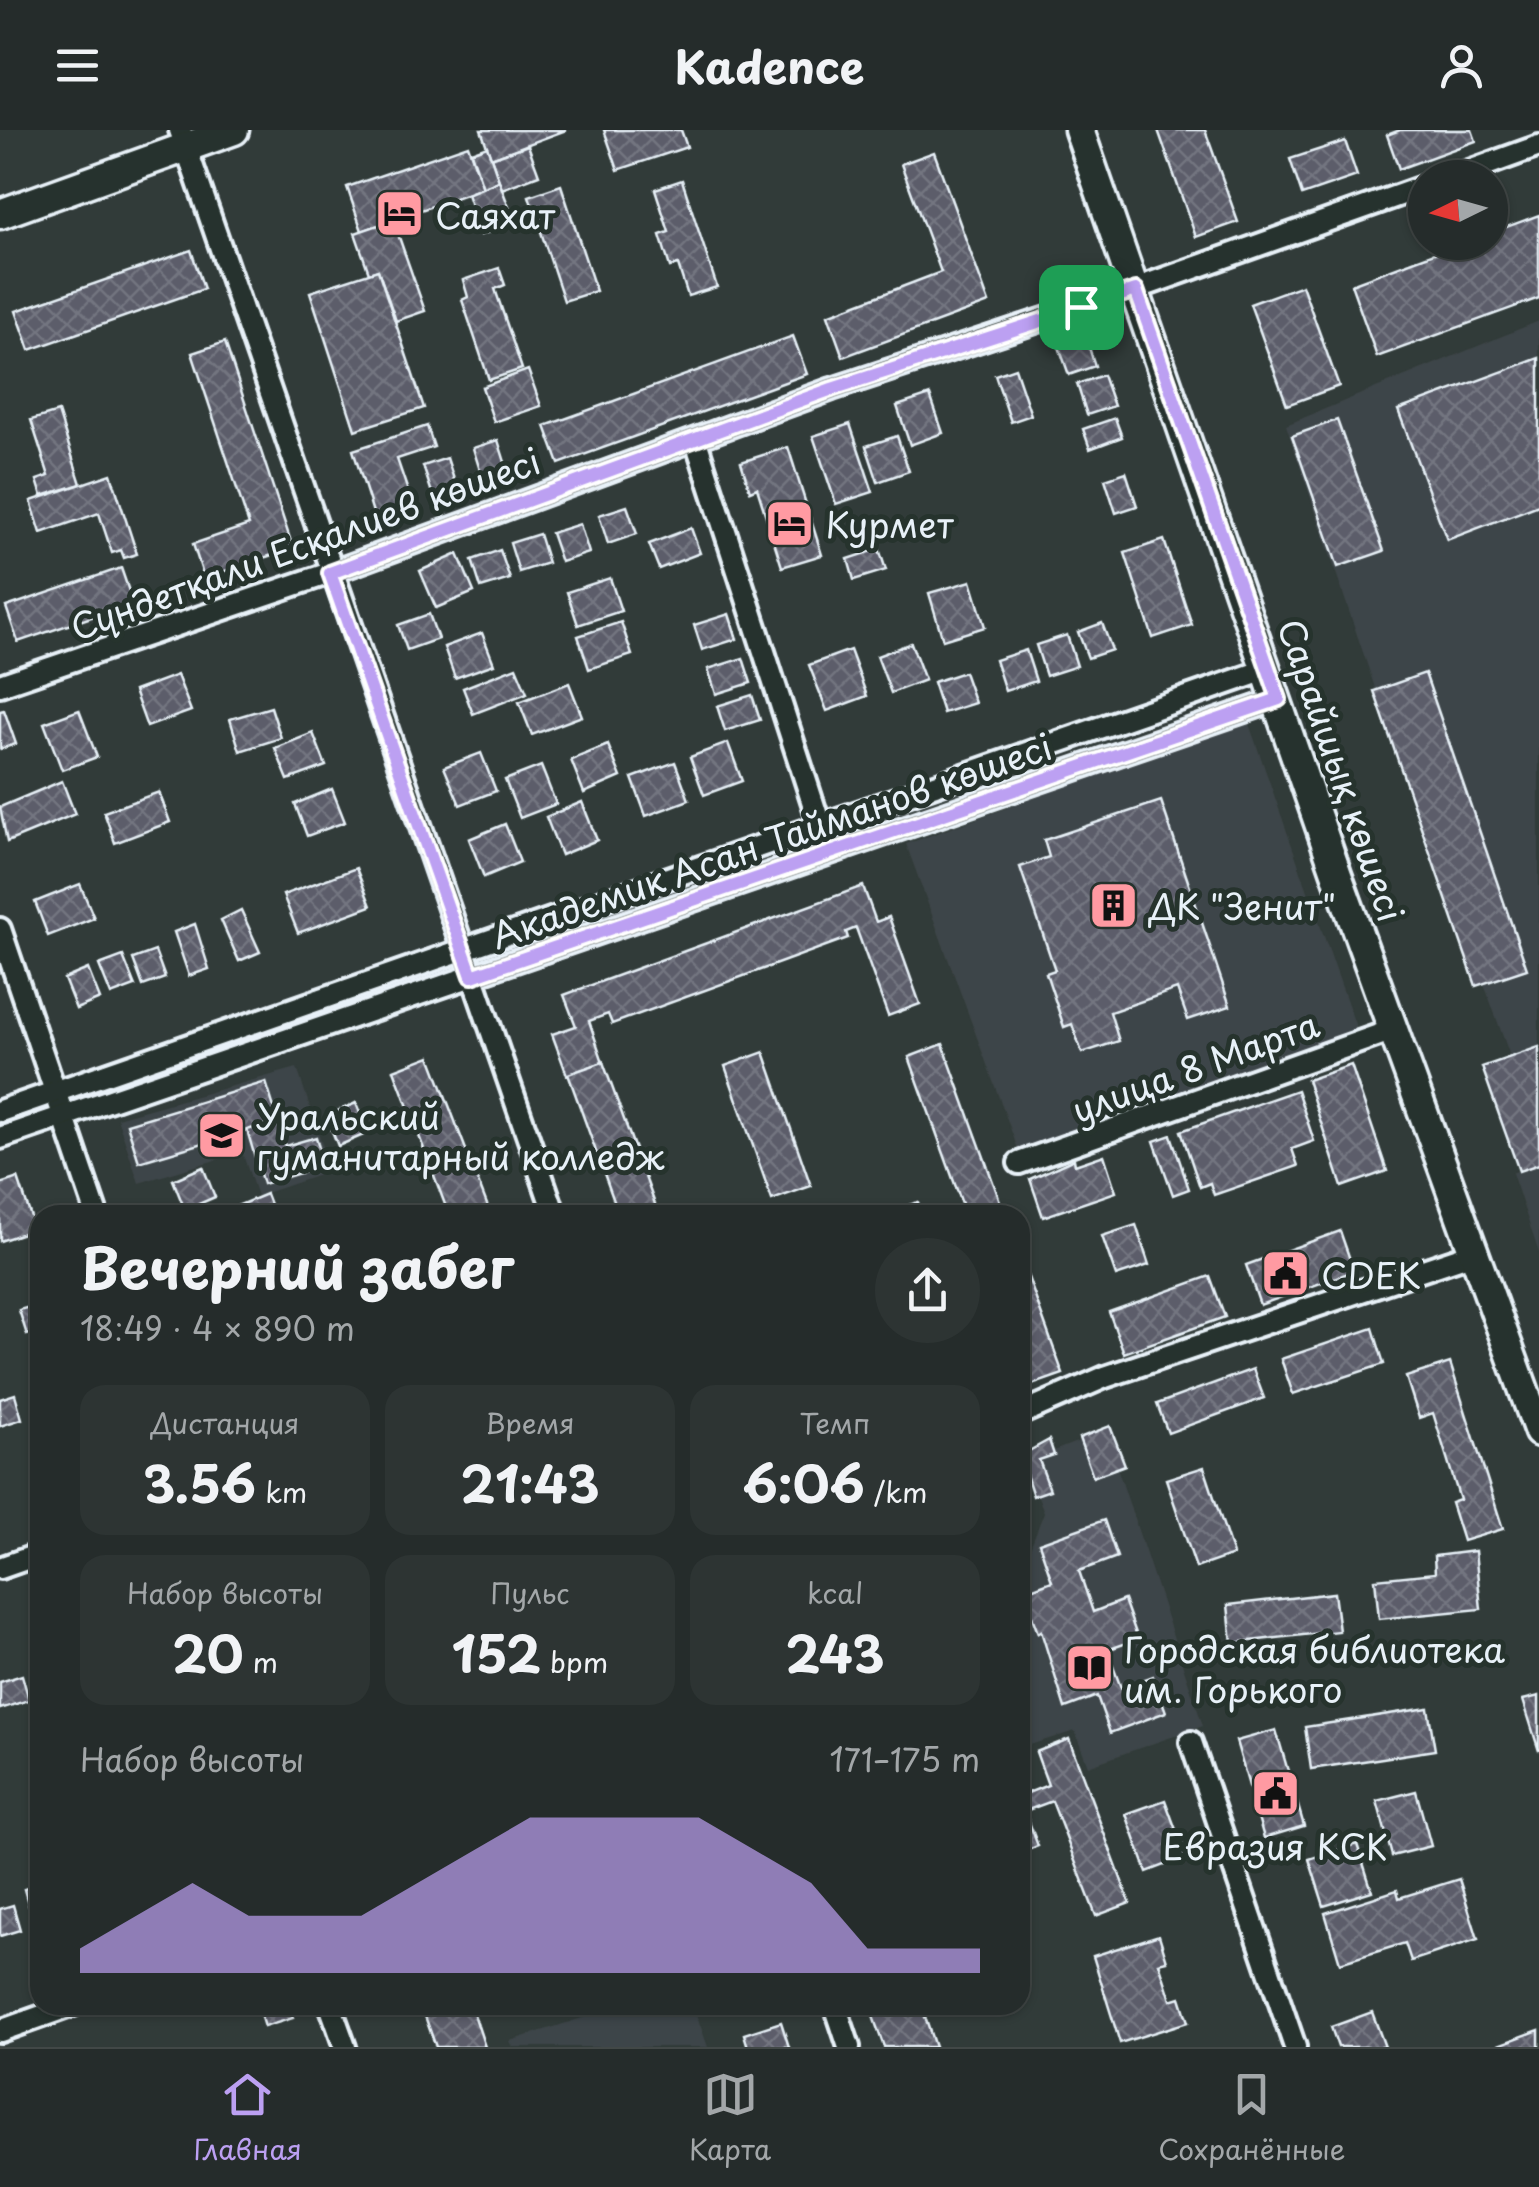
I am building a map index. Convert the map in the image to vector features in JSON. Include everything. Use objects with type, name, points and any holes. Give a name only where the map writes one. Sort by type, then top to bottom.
[{"type":"street","points":[[0,214],[183,139],[234,130]]},
{"type":"street","name":"Сарайшық көшесі","points":[[1079,130],[1393,1030],[1539,1432]]},
{"type":"street","points":[[183,139],[552,1205]]},
{"type":"street","points":[[1500,160],[1539,146]]},
{"type":"street","name":"Сүндетқали Есқалиев көшесі","points":[[0,685],[330,573],[542,492],[696,441],[832,389],[1136,290],[1408,192]]},
{"type":"street","points":[[696,441],[819,822]]},
{"type":"street","name":"Академик Асан Тайманов көшесі","points":[[0,1111],[1268,668]]},
{"type":"street","name":"Академик Асан Тайманов көшесі","points":[[0,1138],[1279,699]]},
{"type":"street","points":[[0,929],[94,1205]]},
{"type":"street","name":"улица 8 Марта","points":[[1020,1164],[1393,1030]]},
{"type":"street","points":[[1030,1410],[1105,1377],[1474,1254]]},
{"type":"street","points":[[0,1568],[30,1558]]},
{"type":"street","points":[[1190,1742],[1296,2047]]},
{"type":"street","points":[[0,2031],[45,2015]]},
{"type":"street","points":[[334,2015],[345,2047]]},
{"type":"street","points":[[838,2015],[849,2047]]},
{"type":"shaded area","points":[[1539,321],[1539,1253],[1512,1173],[1519,1170],[1482,1067],[1510,1056],[1484,984],[1476,986],[1286,425]]},
{"type":"shaded area","points":[[1248,721],[1357,1030],[1019,1152],[906,844]]},
{"type":"shaded area","name":"Уральский гуманитарный колледж","points":[[297,1068],[331,1171],[257,1196],[242,1152],[139,1183],[117,1118]]},
{"type":"shaded area","points":[[1105,1431],[1203,1726],[1088,1766],[1075,1731],[1030,1745],[1030,1548],[1044,1512],[1030,1475],[1030,1460]]},
{"type":"shaded area","points":[[592,2015],[697,2015],[708,2047],[513,2047],[510,2041]]},
{"type":"building","points":[[481,130],[566,130],[491,158]]},
{"type":"building","points":[[604,130],[681,130],[687,147],[618,170]]},
{"type":"building","points":[[1158,130],[1205,130],[1238,222],[1196,237]]},
{"type":"building","points":[[1400,130],[1472,130],[1476,141],[1424,160],[1408,160],[1408,166],[1399,169],[1387,135]]},
{"type":"building","points":[[1345,141],[1357,176],[1302,195],[1290,159]]},
{"type":"building","points":[[468,145],[483,188],[362,231],[347,187]]},
{"type":"building","points":[[528,145],[539,175],[502,189],[491,158]]},
{"type":"building","points":[[487,146],[499,181],[483,188],[471,152]]},
{"type":"building","points":[[934,152],[989,303],[843,357],[828,315],[941,272],[901,164]]},
{"type":"building","points":[[682,180],[717,287],[688,296],[678,265],[670,267],[660,235],[669,232],[655,189]]},
{"type":"building","points":[[499,181],[515,223],[481,235],[467,194]]},
{"type":"building","points":[[561,185],[596,291],[564,301],[529,196]]},
{"type":"building","points":[[1539,215],[1539,298],[1377,357],[1351,284],[1416,260],[1508,260],[1508,226]]},
{"type":"building","points":[[393,220],[425,311],[396,321],[378,270],[369,273],[355,233]]},
{"type":"building","points":[[191,250],[204,289],[30,350],[16,311]]},
{"type":"building","points":[[499,268],[505,285],[495,289],[522,369],[489,380],[462,300],[468,297],[463,280]]},
{"type":"building","points":[[378,270],[424,408],[355,430],[310,292]]},
{"type":"building","points":[[1302,285],[1339,386],[1287,405],[1250,304]]},
{"type":"building","points":[[1085,335],[1095,366],[1069,375],[1058,344]]},
{"type":"building","points":[[793,336],[807,374],[559,464],[545,426]]},
{"type":"building","points":[[225,342],[293,548],[204,578],[193,544],[249,525],[192,353]]},
{"type":"building","points":[[1539,358],[1539,505],[1447,540],[1398,410]]},
{"type":"building","points":[[1015,368],[1031,415],[1011,422],[995,375]]},
{"type":"building","points":[[528,370],[541,406],[494,422],[482,387]]},
{"type":"building","points":[[1103,375],[1114,406],[1087,415],[1077,384]]},
{"type":"building","points":[[930,395],[943,433],[910,445],[897,406]]},
{"type":"building","points":[[58,412],[81,484],[42,496],[37,480],[49,476],[31,420]]},
{"type":"building","points":[[1115,418],[1122,437],[1090,449],[1083,429]]},
{"type":"building","points":[[1337,420],[1384,551],[1338,567],[1292,436]]},
{"type":"building","points":[[850,424],[873,492],[836,504],[813,436]]},
{"type":"building","points":[[427,426],[434,447],[397,459],[413,506],[375,519],[353,450]]},
{"type":"building","points":[[897,436],[909,471],[878,482],[866,446]]},
{"type":"building","points":[[498,440],[509,475],[484,483],[473,448]]},
{"type":"building","name":"Курмет","points":[[788,447],[822,555],[782,567],[757,488],[750,491],[741,462]]},
{"type":"building","points":[[447,458],[459,495],[435,502],[423,466]]},
{"type":"building","points":[[1126,472],[1137,506],[1116,513],[1105,479]]},
{"type":"building","points":[[111,474],[137,554],[124,558],[121,550],[112,553],[99,513],[41,533],[31,501]]},
{"type":"building","points":[[627,506],[637,534],[608,544],[599,515]]},
{"type":"building","points":[[580,524],[589,553],[561,562],[551,533]]},
{"type":"building","points":[[691,528],[700,553],[659,569],[649,544]]},
{"type":"building","points":[[539,534],[548,563],[519,572],[510,543]]},
{"type":"building","points":[[1164,540],[1192,625],[1153,638],[1125,553]]},
{"type":"building","points":[[879,549],[886,570],[854,580],[848,559]]},
{"type":"building","points":[[500,550],[510,579],[481,588],[472,560]]},
{"type":"building","points":[[458,554],[474,592],[436,608],[420,571]]},
{"type":"building","points":[[121,568],[133,603],[18,642],[6,607]]},
{"type":"building","points":[[610,578],[621,611],[578,625],[567,592]]},
{"type":"building","points":[[971,581],[985,627],[943,640],[929,593]]},
{"type":"building","points":[[429,614],[438,639],[407,650],[398,625]]},
{"type":"building","points":[[729,614],[737,639],[702,650],[694,625]]},
{"type":"building","points":[[621,622],[632,655],[589,669],[578,636]]},
{"type":"building","points":[[1102,623],[1112,650],[1088,658],[1078,632]]},
{"type":"building","points":[[482,633],[494,664],[455,678],[444,647]]},
{"type":"building","points":[[1067,635],[1077,666],[1046,676],[1036,645]]},
{"type":"building","points":[[911,643],[925,680],[891,693],[877,656]]},
{"type":"building","points":[[850,650],[867,696],[827,711],[809,665]]},
{"type":"building","points":[[1026,650],[1036,681],[1005,691],[995,660]]},
{"type":"building","points":[[743,658],[751,683],[716,694],[708,669]]},
{"type":"building","points":[[516,667],[527,693],[473,714],[463,688]]},
{"type":"building","points":[[964,672],[975,703],[943,713],[933,682]]},
{"type":"building","points":[[1425,673],[1527,969],[1476,986],[1374,691]]},
{"type":"building","points":[[177,675],[191,711],[147,727],[134,691]]},
{"type":"building","points":[[569,683],[582,716],[532,735],[519,702]]},
{"type":"building","points":[[752,695],[760,720],[725,731],[717,706]]},
{"type":"building","points":[[271,707],[281,738],[240,751],[230,719]]},
{"type":"building","points":[[4,710],[16,744],[0,749],[0,711]]},
{"type":"building","points":[[79,710],[97,757],[62,770],[44,723]]},
{"type":"building","points":[[313,733],[326,766],[288,780],[275,748]]},
{"type":"building","points":[[728,743],[742,781],[704,795],[690,757]]},
{"type":"building","points":[[608,745],[621,777],[584,793],[571,760]]},
{"type":"building","points":[[481,753],[496,791],[460,805],[444,767]]},
{"type":"building","points":[[675,762],[689,800],[646,816],[632,778]]},
{"type":"building","points":[[541,766],[556,804],[520,818],[505,780]]},
{"type":"building","points":[[62,781],[75,814],[7,842],[0,807]]},
{"type":"building","points":[[332,789],[345,822],[307,836],[295,804]]},
{"type":"building","points":[[159,792],[170,822],[115,843],[104,812]]},
{"type":"building","name":"ДК \"Зенит\"","points":[[1161,801],[1230,1006],[1188,1020],[1177,989],[1110,1012],[1119,1041],[1082,1053],[1072,1024],[1064,1027],[1046,973],[1055,970],[1020,867],[1049,857],[1044,840]]},
{"type":"building","points":[[582,802],[597,840],[561,855],[546,817]]},
{"type":"building","points":[[505,824],[520,862],[484,877],[469,839]]},
{"type":"building","points":[[356,868],[371,906],[298,933],[283,895]]},
{"type":"building","points":[[80,884],[94,918],[48,936],[35,902]]},
{"type":"building","points":[[863,886],[876,922],[889,917],[920,1004],[888,1016],[856,928],[846,932],[848,938],[612,1024],[608,1014],[589,1021],[603,1062],[567,1075],[552,1034],[576,1026],[564,995]]},
{"type":"building","points":[[241,910],[260,952],[239,961],[221,920]]},
{"type":"building","points":[[195,924],[209,969],[189,976],[174,932]]},
{"type":"building","points":[[155,951],[165,978],[143,986],[133,959]]},
{"type":"building","points":[[123,956],[135,986],[111,995],[99,965]]},
{"type":"building","points":[[88,969],[100,999],[76,1009],[64,979]]},
{"type":"building","points":[[943,1044],[1001,1205],[962,1205],[909,1057]]},
{"type":"building","points":[[1539,1047],[1539,1164],[1519,1171],[1482,1067]]},
{"type":"building","points":[[764,1052],[811,1186],[772,1200],[725,1066]]},
{"type":"building","points":[[430,1056],[487,1205],[445,1205],[394,1070]]},
{"type":"building","points":[[603,1062],[655,1205],[615,1205],[568,1074]]},
{"type":"building","points":[[1351,1065],[1387,1171],[1342,1187],[1307,1080]]},
{"type":"building","points":[[266,1082],[278,1121],[139,1162],[127,1124]]},
{"type":"building","points":[[1297,1090],[1314,1141],[1292,1149],[1298,1166],[1214,1195],[1210,1183],[1200,1187],[1181,1131]]},
{"type":"building","points":[[356,1103],[368,1133],[338,1146],[326,1116]]},
{"type":"building","points":[[278,1121],[285,1146],[316,1137],[324,1166],[263,1184],[247,1130]]},
{"type":"building","points":[[1171,1135],[1189,1189],[1173,1195],[1154,1141]]},
{"type":"building","points":[[1104,1155],[1116,1192],[1043,1217],[1030,1179],[1074,1159],[1075,1165]]},
{"type":"building","points":[[203,1167],[215,1197],[197,1205],[183,1205],[173,1180]]},
{"type":"building","points":[[18,1178],[30,1214],[30,1231],[0,1241],[0,1184]]},
{"type":"building","points":[[266,1194],[270,1205],[240,1205]]},
{"type":"building","points":[[1136,1225],[1149,1265],[1116,1276],[1102,1236]]},
{"type":"building","points":[[1340,1231],[1354,1271],[1260,1305],[1246,1265]]},
{"type":"building","points":[[1210,1276],[1225,1317],[1124,1353],[1109,1312]]},
{"type":"building","points":[[1030,1283],[1063,1374],[1030,1386]]},
{"type":"building","points":[[30,1307],[30,1334],[27,1335],[19,1310]]},
{"type":"building","points":[[1373,1328],[1384,1364],[1293,1394],[1281,1359]]},
{"type":"building","points":[[1450,1363],[1503,1529],[1463,1541],[1451,1503],[1460,1500],[1433,1413],[1419,1418],[1406,1377]]},
{"type":"building","points":[[1253,1369],[1264,1398],[1168,1433],[1157,1404]]},
{"type":"building","points":[[15,1394],[22,1419],[0,1426],[0,1399]]},
{"type":"building","points":[[1110,1426],[1125,1465],[1093,1477],[1079,1438]]},
{"type":"building","points":[[1049,1440],[1054,1455],[1039,1460],[1050,1490],[1033,1496],[1030,1487],[1030,1450]]},
{"type":"building","points":[[1204,1467],[1233,1555],[1196,1568],[1166,1479]]},
{"type":"building","points":[[1104,1520],[1117,1557],[1079,1571],[1093,1612],[1124,1600],[1138,1639],[1107,1650],[1121,1688],[1153,1676],[1166,1712],[1110,1733],[1097,1696],[1065,1708],[1041,1631],[1038,1633],[1030,1611],[1030,1589],[1052,1581],[1039,1543]]},
{"type":"building","points":[[1475,1551],[1481,1609],[1379,1619],[1375,1579],[1435,1573],[1434,1556]]},
{"type":"building","points":[[1334,1593],[1339,1631],[1232,1643],[1228,1605]]},
{"type":"building","points":[[22,1675],[29,1700],[0,1709],[0,1682]]},
{"type":"building","points":[[1539,1696],[1539,1751],[1523,1700]]},
{"type":"building","points":[[1428,1708],[1435,1750],[1311,1769],[1305,1727]]},
{"type":"building","points":[[1276,1730],[1304,1826],[1264,1838],[1236,1741]]},
{"type":"building","points":[[1069,1739],[1130,1903],[1096,1916],[1052,1801],[1030,1809],[1030,1792],[1048,1785],[1036,1752]]},
{"type":"building","points":[[1416,1791],[1431,1846],[1392,1856],[1377,1801]]},
{"type":"building","points":[[1165,1800],[1186,1857],[1147,1872],[1126,1814]]},
{"type":"building","points":[[1030,1824],[1038,1846],[1030,1849]]},
{"type":"building","points":[[1357,1844],[1372,1891],[1324,1906],[1309,1859]]},
{"type":"building","points":[[1459,1879],[1478,1939],[1411,1961],[1405,1943],[1340,1963],[1325,1913],[1397,1890],[1399,1898]]},
{"type":"building","points":[[30,1887],[30,1910],[24,1889]]},
{"type":"building","points":[[13,1905],[20,1930],[0,1936],[0,1909]]},
{"type":"building","points":[[1159,1935],[1167,1961],[1159,1963],[1171,2000],[1180,1997],[1188,2022],[1120,2043],[1093,1956]]},
{"type":"building","points":[[1372,2012],[1385,2047],[1338,2047],[1331,2027]]},
{"type":"building","points":[[260,2015],[292,2015],[293,2018],[264,2027]]},
{"type":"building","points":[[425,2015],[474,2015],[485,2047],[436,2047]]},
{"type":"building","points":[[873,2015],[924,2015],[935,2047],[884,2047]]},
{"type":"building","points":[[781,2022],[789,2047],[748,2047],[744,2034]]},
{"type":"building","points":[[1539,2030],[1539,2047],[1493,2047]]},
{"type":"place","name":"Саяхат","points":[[400,214]]},
{"type":"place","name":"Курмет","points":[[790,523]]},
{"type":"place","name":"ДК \"Зенит\"","points":[[1114,905]]},
{"type":"place","name":"Уральский гуманитарный колледж","points":[[221,1135]]},
{"type":"place","name":"CDEK","points":[[1286,1274]]},
{"type":"place","name":"Городская библиотека им. Горького","points":[[1089,1668]]},
{"type":"place","name":"Евразия КСК","points":[[1275,1793]]},
{"type":"route","points":[[1136,290],[1279,699],[472,976],[330,573],[542,492],[696,441],[832,389],[1081,307],[1136,290]]}]
